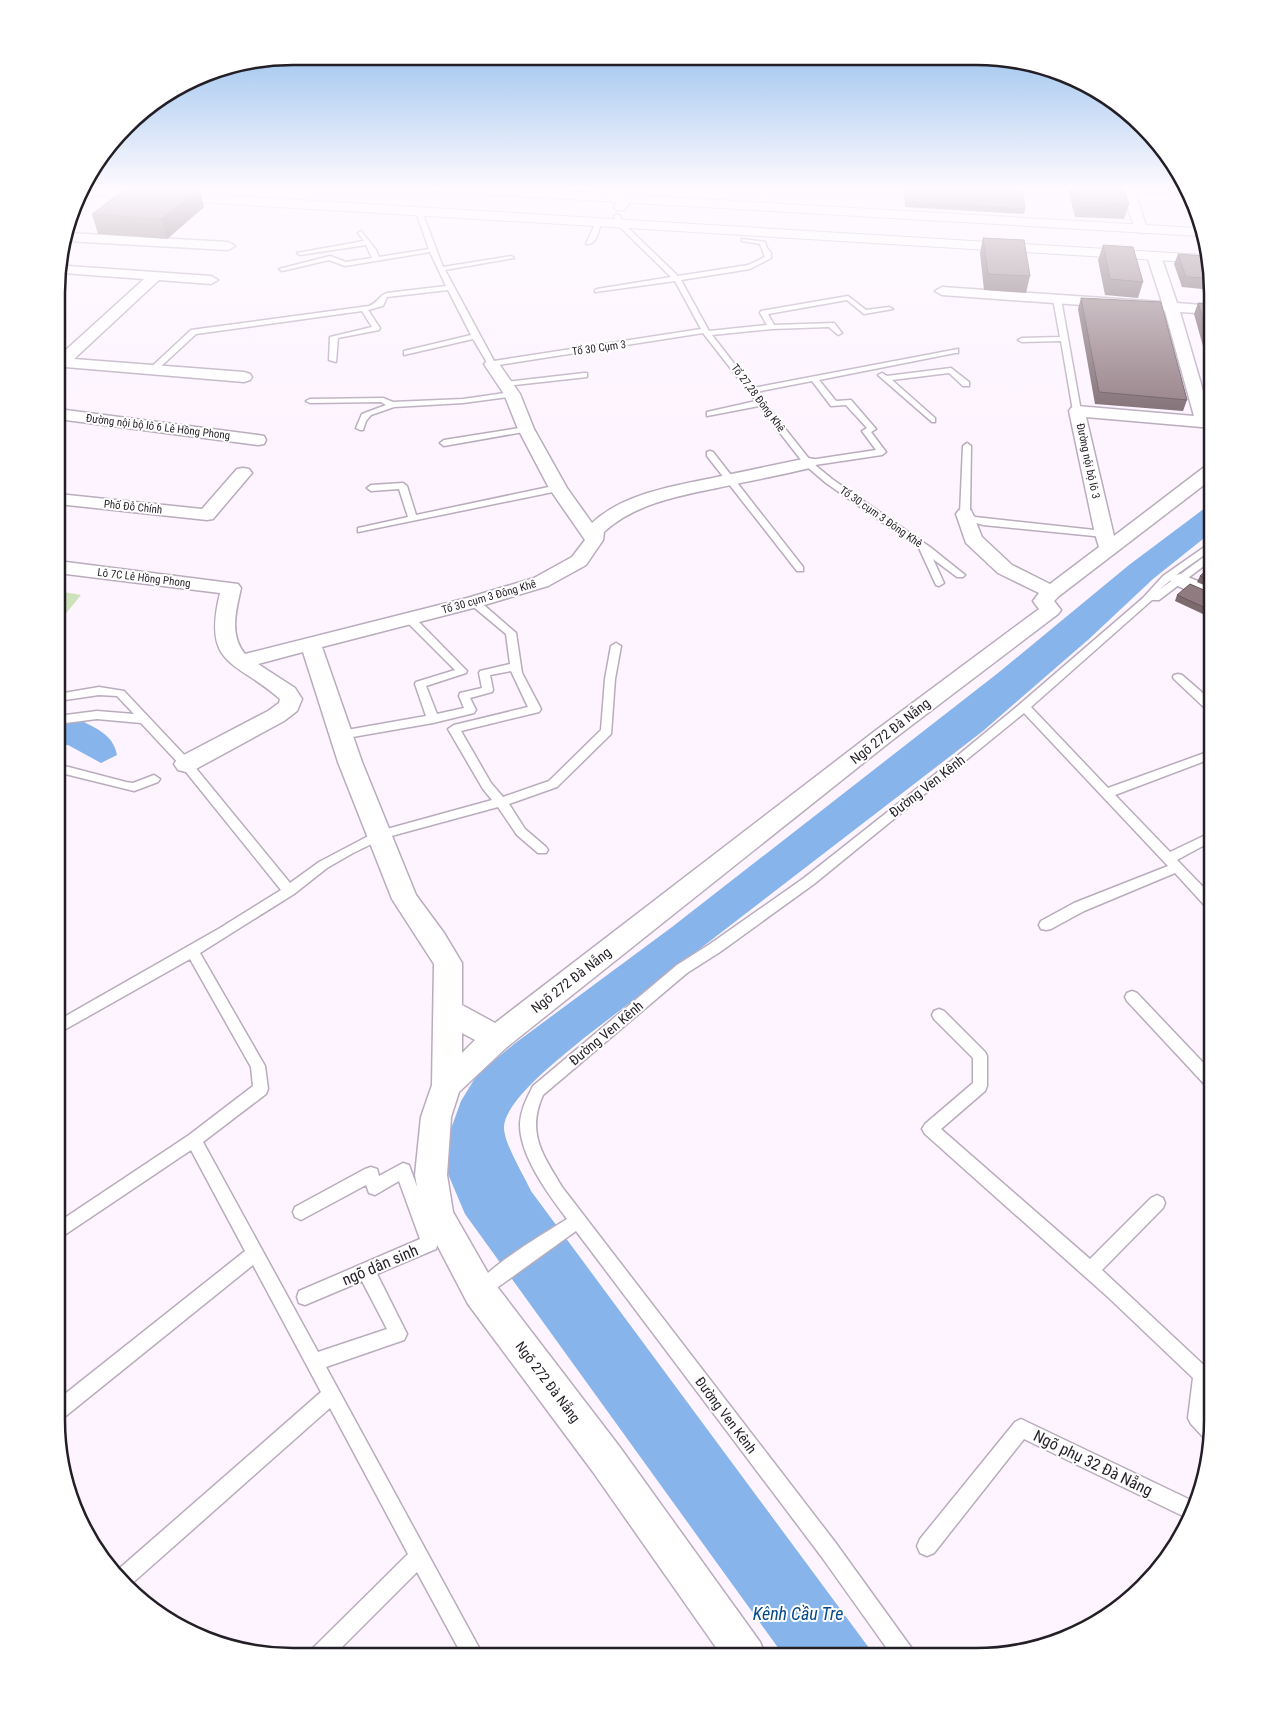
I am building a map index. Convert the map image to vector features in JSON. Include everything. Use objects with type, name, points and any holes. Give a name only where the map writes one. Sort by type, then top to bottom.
[{"type":"street","name":"Đường nội bộ lô 3","points":[[1158,267],[1204,410]]},
{"type":"street","points":[[66,274],[156,276],[211,280]]},
{"type":"street","points":[[65,358],[156,276]]},
{"type":"street","points":[[942,291],[1204,309]]},
{"type":"street","points":[[65,363],[244,377]]},
{"type":"street","points":[[492,364],[508,389],[526,429],[558,488],[594,540]]},
{"type":"street","name":"Đường nội bộ lô 3","points":[[1107,541],[1077,411],[1204,423]]},
{"type":"street","name":"Đường nội bộ lô 6 Lê Hồng Phong","points":[[65,415],[258,440]]},
{"type":"street","name":"Tổ 30 cụm 3 Đông Khê","points":[[240,662],[474,602],[541,582],[579,561],[594,540],[595,530],[610,516],[649,499],[808,464]]},
{"type":"street","name":"Phố Đỗ Chính","points":[[65,500],[207,515],[243,473]]},
{"type":"street","name":"Ngõ 272 Đà Nẵng","points":[[740,1648],[438,1216],[431,1175],[436,1117],[447,1085],[497,1038],[883,736],[1052,601],[1107,541],[1204,475]]},
{"type":"street","points":[[965,514],[973,539],[1005,570],[1052,601],[1204,495]]},
{"type":"street","name":"Lô 7C Lê Hồng Phong","points":[[65,568],[231,588],[224,618],[224,630],[230,652],[240,662]]},
{"type":"street","points":[[1180,580],[1204,591]]},
{"type":"street","points":[[310,643],[330,707],[338,721],[341,736],[405,899],[435,940],[448,963],[447,1085]]},
{"type":"street","points":[[240,662],[287,693],[330,707]]},
{"type":"street","points":[[186,764],[276,716],[289,706],[291,699],[287,693]]},
{"type":"street","points":[[447,1011],[497,1038]]},
{"type":"lane","points":[[282,269],[291,267]]},
{"type":"lane","points":[[454,267],[441,269],[475,336],[492,364]]},
{"type":"lane","name":"Tổ 27,28 Đông Khê","points":[[663,267],[678,280],[706,332],[753,390],[760,403],[808,464]]},
{"type":"lane","points":[[597,291],[678,280],[750,267]]},
{"type":"lane","points":[[154,369],[194,332],[364,308],[380,304],[384,296],[390,294],[451,288]]},
{"type":"lane","points":[[772,327],[764,313],[848,298],[864,312],[889,309]]},
{"type":"lane","points":[[1057,299],[1077,411]]},
{"type":"lane","points":[[333,360],[334,337],[376,328],[364,308]]},
{"type":"lane","points":[[706,332],[831,325],[838,333]]},
{"type":"lane","name":"Tổ 30 Cụm 3","points":[[492,364],[706,332]]},
{"type":"lane","points":[[407,353],[475,336]]},
{"type":"lane","points":[[1022,340],[1064,339]]},
{"type":"lane","points":[[753,390],[955,351]]},
{"type":"lane","points":[[873,366],[932,420]]},
{"type":"lane","points":[[886,378],[951,370],[966,384]]},
{"type":"lane","points":[[310,401],[383,400],[392,405],[463,401],[508,389],[584,375]]},
{"type":"lane","points":[[808,464],[882,452],[866,431],[872,429],[848,402],[834,404],[814,379]]},
{"type":"lane","points":[[710,414],[760,403]]},
{"type":"lane","points":[[360,428],[362,417],[365,414],[388,409],[392,405]]},
{"type":"lane","points":[[444,443],[526,429]]},
{"type":"lane","points":[[967,446],[965,514],[983,522],[1107,541]]},
{"type":"lane","points":[[710,454],[800,569]]},
{"type":"lane","name":"Tổ 30 cụm 3 Đông Khê","points":[[808,464],[960,575]]},
{"type":"lane","points":[[370,488],[403,486],[413,519]]},
{"type":"lane","points":[[361,530],[558,488]]},
{"type":"lane","points":[[922,546],[939,583]]},
{"type":"lane","name":"Đường Ven Kênh","points":[[1152,598],[1148,595],[1204,551]]},
{"type":"lane","name":"Đường Ven Kênh","points":[[900,1648],[828,1549],[573,1223],[529,1142],[527,1124],[529,1111],[538,1091],[682,969],[715,948],[809,881],[1024,707],[1152,598],[1180,580],[1204,561]]},
{"type":"lane","points":[[474,602],[511,633],[517,673],[535,708],[454,729],[487,786],[501,802],[521,832],[542,850]]},
{"type":"lane","points":[[410,619],[462,671],[420,684],[433,719]]},
{"type":"lane","points":[[65,1023],[225,932],[289,891],[323,865],[380,835],[501,802],[553,784],[607,731],[610,679],[616,646]]},
{"type":"lane","points":[[341,736],[433,719],[470,710],[464,696],[488,690],[484,673],[516,666]]},
{"type":"lane","points":[[1178,677],[1204,701]]},
{"type":"lane","points":[[65,696],[110,691],[120,693],[186,764],[289,891]]},
{"type":"lane","points":[[1024,707],[1204,895]]},
{"type":"lane","points":[[65,719],[97,715],[143,719]]},
{"type":"lane","points":[[1107,792],[1204,757]]},
{"type":"lane","points":[[65,770],[134,787],[154,779]]},
{"type":"lane","points":[[1046,925],[1079,907],[1174,863],[1204,842]]},
{"type":"lane","points":[[65,1227],[194,1140],[261,1089],[258,1066],[192,950]]},
{"type":"lane","points":[[1132,997],[1204,1074]]},
{"type":"lane","points":[[939,1015],[980,1056],[980,1086],[930,1128],[1090,1270],[1202,1374],[1197,1418],[1204,1425]]},
{"type":"lane","points":[[194,1140],[469,1648]]},
{"type":"lane","points":[[301,1212],[370,1174],[375,1188],[403,1170],[430,1243]]},
{"type":"lane","points":[[1090,1270],[1157,1203]]},
{"type":"lane","name":"ngõ dân sinh","points":[[305,1297],[430,1243],[438,1216]]},
{"type":"lane","points":[[488,1285],[573,1223]]},
{"type":"lane","points":[[65,1406],[255,1253]]},
{"type":"lane","points":[[315,1362],[398,1334],[366,1271]]},
{"type":"lane","points":[[127,1575],[332,1394]]},
{"type":"lane","name":"Ngõ phụ 32 Đà Nẵng","points":[[927,1546],[1021,1428],[1187,1508]]},
{"type":"lane","points":[[327,1648],[419,1556]]},
{"type":"green space","points":[[65,592],[81,595],[65,615]]},
{"type":"water","name":"Kênh Cầu Tre","points":[[1204,509],[1204,538],[1153,579],[1089,639],[983,731],[584,1038],[536,1079],[513,1105],[506,1117],[504,1128],[507,1142],[531,1191],[869,1648],[778,1648],[465,1214],[448,1174],[448,1137],[461,1101],[477,1075],[514,1044],[672,927],[998,673],[1129,565]]},
{"type":"water","points":[[84,722],[101,731],[113,743],[117,755],[101,763],[68,745],[65,745],[65,723]]},
{"type":"building","points":[[987,267],[1028,267],[1030,276],[988,274]]},
{"type":"building","points":[[1108,267],[1139,267],[1143,282],[1110,279]]},
{"type":"building","points":[[1183,267],[1203,267],[1204,278],[1186,277]]},
{"type":"building","points":[[1081,298],[1161,302],[1187,400],[1099,392]]},
{"type":"building","points":[[1198,303],[1204,303],[1204,324]]},
{"type":"building","points":[[1190,584],[1204,590],[1204,607],[1177,595]]}]
